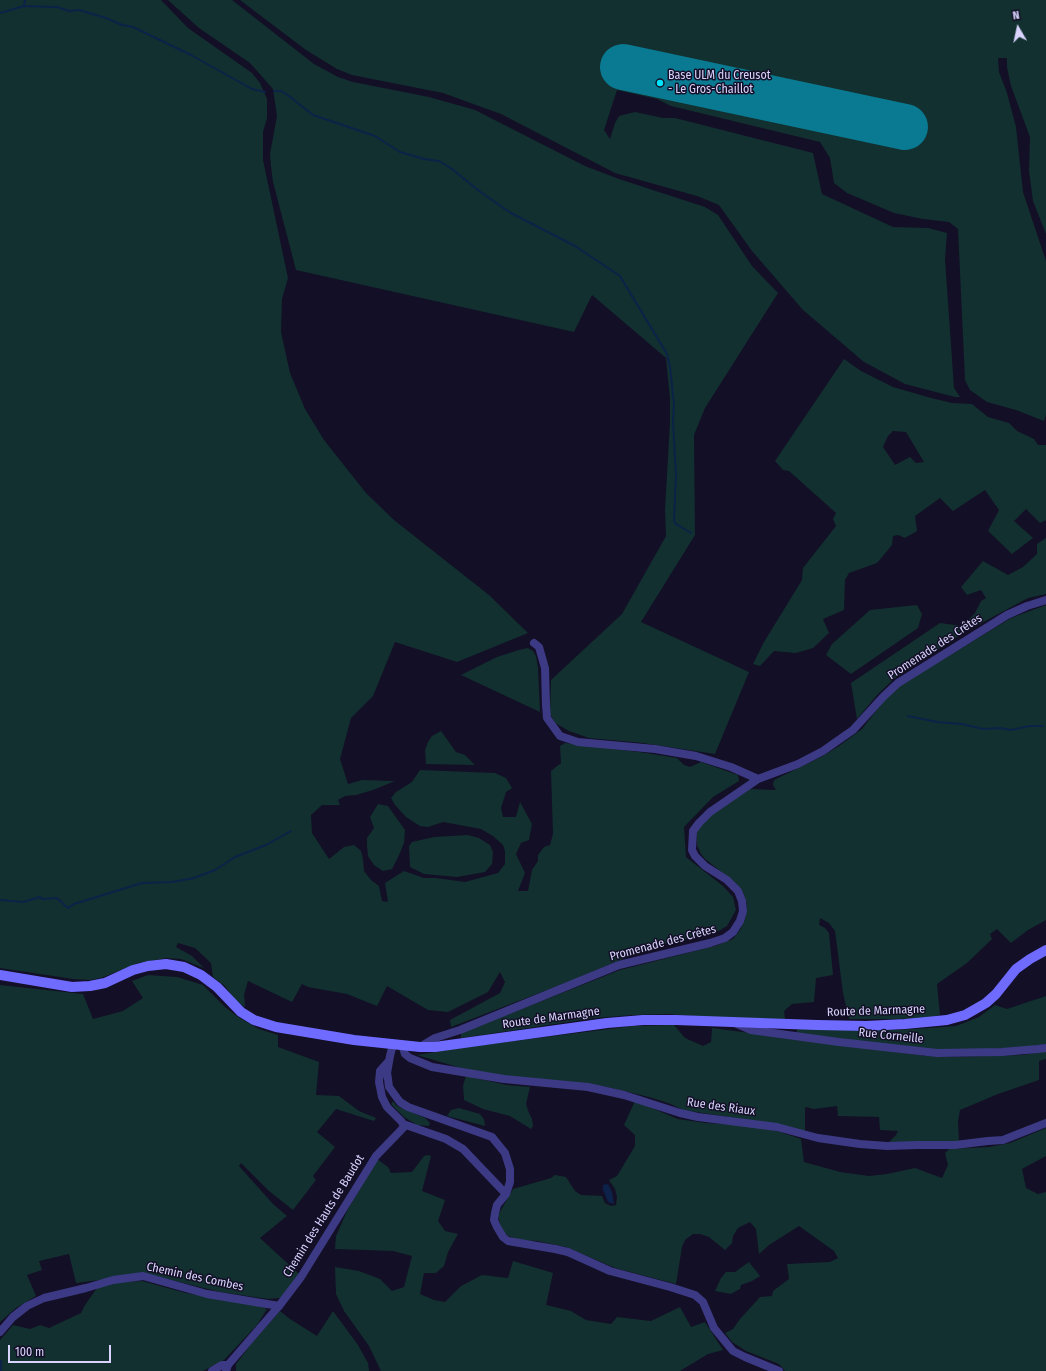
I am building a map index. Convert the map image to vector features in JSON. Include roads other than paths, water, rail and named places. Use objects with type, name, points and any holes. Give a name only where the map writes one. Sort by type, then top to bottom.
[{"type":"street","name":"Promenade des Crêtes","points":[[420,1047],[435,1038],[460,1030],[619,965],[725,938],[733,932],[740,921],[743,911],[742,901],[738,891],[727,880],[705,866],[695,856],[692,850],[693,831],[699,822],[710,812],[758,779],[798,764],[823,752],[853,730],[898,683],[1007,615],[1027,606],[1046,600]]},
{"type":"street","points":[[534,643],[539,647],[545,668],[547,718],[560,736],[578,742],[655,749],[696,756],[731,767],[758,779]]},
{"type":"street","name":"Route de Marmagne","points":[[0,975],[78,987],[105,984],[133,970],[148,966],[166,964],[184,967],[201,975],[217,987],[241,1012],[254,1020],[283,1028],[354,1040],[420,1047],[435,1047],[607,1023],[643,1020],[866,1026],[947,1020],[965,1015],[986,1003],[996,994],[1016,970],[1030,959],[1046,950]]},
{"type":"street","name":"Rue Corneille","points":[[735,1023],[752,1030],[838,1042],[937,1053],[1002,1052],[1038,1050],[1046,1048]]},
{"type":"street","points":[[397,1045],[389,1061],[380,1071],[379,1082],[382,1097],[387,1107],[403,1124],[446,1139],[463,1149],[506,1194]]},
{"type":"street","name":"Rue des Riaux","points":[[397,1045],[404,1054],[410,1058],[432,1067],[515,1081],[582,1086],[624,1094],[680,1113],[698,1117],[777,1127],[818,1138],[860,1144],[886,1146],[955,1144],[1003,1140],[1046,1123]]},
{"type":"street","points":[[389,1061],[387,1073],[389,1087],[400,1102],[423,1112],[482,1132],[492,1137],[505,1153],[510,1169],[510,1182],[506,1194],[495,1213],[494,1220],[499,1232],[508,1241],[568,1252],[610,1271],[695,1295],[703,1302],[714,1328],[733,1351],[778,1371]]},
{"type":"street","name":"Chemin des Hauts de Baudot","points":[[227,1368],[279,1306],[301,1277],[376,1156],[404,1127],[403,1124]]},
{"type":"street","name":"Chemin des Combes","points":[[0,1332],[13,1317],[27,1306],[44,1298],[113,1280],[143,1276],[207,1294],[279,1306]]},
{"type":"street","points":[[212,1371],[222,1365],[227,1368]]},
{"type":"water","points":[[608,1184],[612,1192],[614,1204],[608,1202],[603,1190],[603,1185]]},
{"type":"waterway","points":[[24,6],[25,0]]},
{"type":"waterway","points":[[0,13],[24,6],[57,7],[69,11],[79,10],[106,18],[122,25],[133,27],[191,55],[252,89],[265,92]]},
{"type":"waterway","points":[[274,91],[281,91],[313,115],[375,136],[400,152],[424,159],[439,161],[511,213],[575,246],[620,276],[667,354],[674,404],[673,423],[676,473],[674,521],[676,524],[691,533]]},
{"type":"waterway","points":[[908,716],[937,722],[962,724],[983,729],[1000,728],[1011,730],[1030,726],[1043,726]]},
{"type":"waterway","points":[[0,900],[23,902],[40,897],[42,899],[57,898],[68,908],[74,904],[142,883],[172,882],[194,878],[215,870],[235,857],[266,845],[291,831]]},
{"type":"waterway","points":[[1,1361],[1,1371]]},
{"type":"place","name":"Base ULM du Creusot - Le Gros-Chaillot","points":[[660,83]]}]
